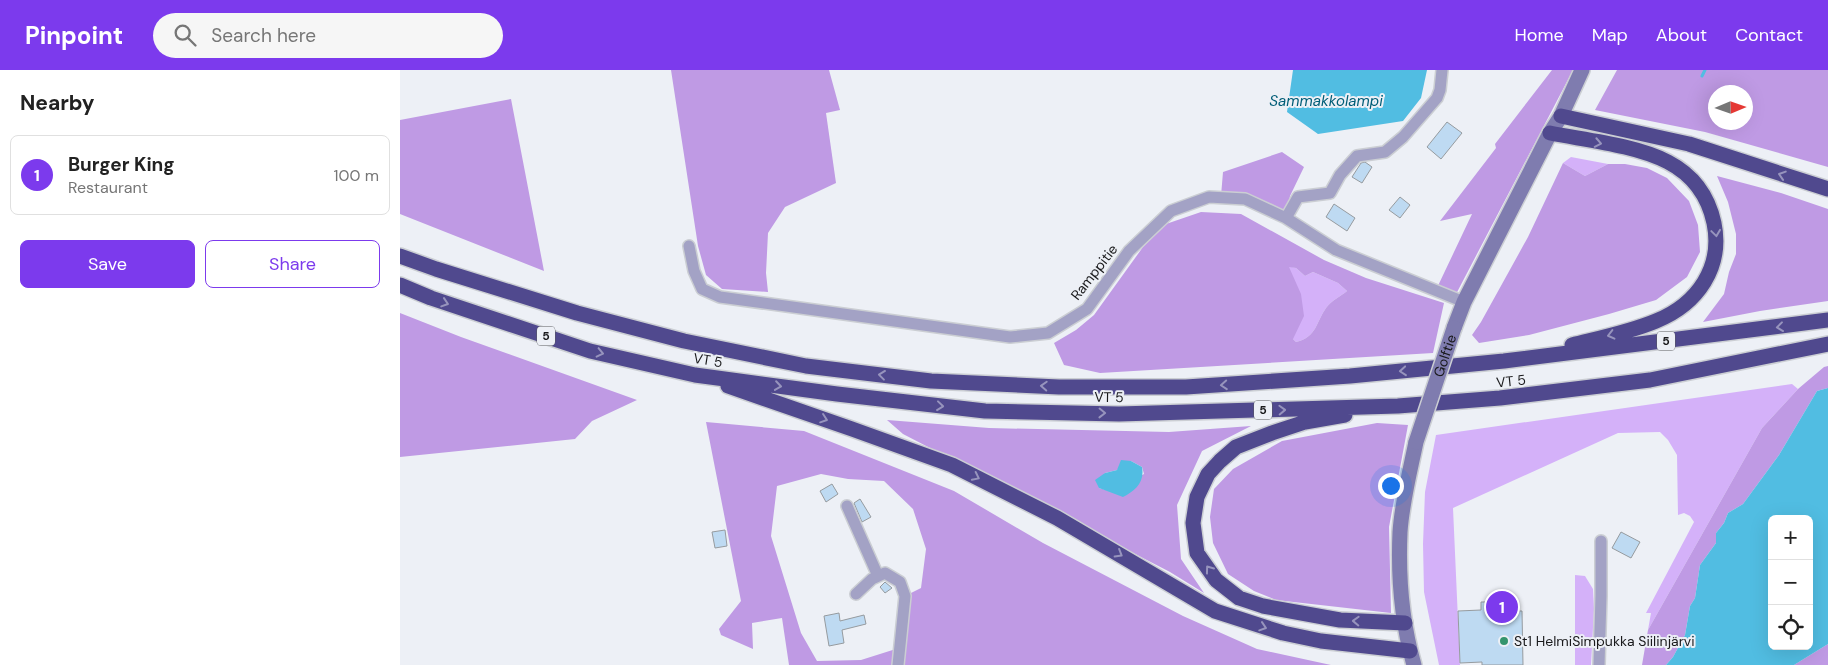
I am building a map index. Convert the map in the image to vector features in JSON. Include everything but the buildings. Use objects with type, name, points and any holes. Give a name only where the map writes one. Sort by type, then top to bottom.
[{"type":"highway","points":[[1561,116],[1690,144],[1828,189]]},
{"type":"highway","points":[[1504,361],[1618,334],[1657,321],[1682,307],[1696,293],[1710,275],[1715,254],[1717,238],[1712,213],[1703,192],[1687,175],[1668,162],[1650,154],[1550,133]]},
{"type":"highway","name":"VT 5","points":[[400,256],[577,313],[684,341],[806,366],[931,381],[1059,387],[1186,388],[1350,376],[1504,361],[1828,320]]},
{"type":"highway","name":"VT 5","points":[[400,285],[431,298],[590,351],[695,375],[985,411],[1119,414],[1398,406],[1500,398],[1650,380],[1828,344]]},
{"type":"highway","points":[[695,375],[852,429],[952,466],[1057,518],[1215,611],[1283,633],[1412,658]]},
{"type":"highway","points":[[1398,406],[1305,422],[1272,432],[1236,447],[1208,474],[1197,497],[1193,523],[1197,553],[1216,580],[1238,598],[1263,606],[1340,620],[1405,623]]},
{"type":"street","points":[[1286,218],[1298,197],[1330,193],[1340,175],[1357,156],[1385,152],[1403,137],[1438,98],[1442,70]]},
{"type":"street","name":"Golftie","points":[[1412,658],[1405,623],[1401,584],[1400,532],[1416,442],[1464,302],[1550,133],[1561,116],[1582,70]]},
{"type":"street","name":"Ramppitie","points":[[689,246],[694,271],[702,290],[720,297],[1010,337],[1048,333],[1087,309],[1129,251],[1171,211],[1209,197],[1221,196],[1245,199],[1286,218],[1336,250],[1464,302]]},
{"type":"street","points":[[847,506],[878,576]]},
{"type":"street","points":[[1599,665],[1601,541]]},
{"type":"street","points":[[856,594],[872,579],[885,573],[900,582],[905,596],[898,665]]},
{"type":"shaded area","points":[[671,70],[829,70],[840,110],[826,113],[836,183],[785,207],[768,233],[766,273],[768,292],[722,289],[706,275],[698,246]]},
{"type":"shaded area","points":[[1552,70],[1573,70],[1454,298],[1436,290],[1472,214],[1440,221],[1496,148],[1495,144]]},
{"type":"shaded area","points":[[1617,70],[1828,70],[1828,167],[1705,132],[1595,110]]},
{"type":"shaded area","points":[[511,99],[544,271],[400,214],[400,120]]},
{"type":"shaded area","points":[[1282,152],[1304,167],[1290,196],[1286,218],[1221,196],[1223,172]]},
{"type":"shaded area","points":[[1571,157],[1608,164],[1585,176],[1563,163]]},
{"type":"shaded area","points":[[1563,163],[1585,176],[1608,164],[1625,164],[1647,168],[1667,178],[1689,201],[1698,225],[1700,252],[1687,277],[1656,300],[1529,335],[1479,343],[1472,335],[1528,237]]},
{"type":"shaded area","points":[[1717,176],[1781,193],[1828,209],[1828,301],[1703,322],[1724,294],[1729,272],[1736,254],[1736,234],[1728,202]]},
{"type":"shaded area","points":[[1201,212],[1241,214],[1324,260],[1366,278],[1444,303],[1433,353],[1100,373],[1064,365],[1054,343],[1076,330],[1094,315],[1143,247],[1166,224]],"holes":[[[1289,267],[1296,268],[1305,276],[1313,272],[1338,283],[1347,291],[1328,305],[1312,333],[1303,340],[1296,342],[1293,339],[1304,316],[1301,294]]]},
{"type":"shaded area","points":[[1288,266],[1296,268],[1305,276],[1313,272],[1338,283],[1347,291],[1328,305],[1308,337],[1296,342],[1293,339]]},
{"type":"shaded area","points":[[400,313],[461,337],[637,400],[592,421],[575,439],[400,457]]},
{"type":"shaded area","points":[[1828,366],[1828,388],[1817,391],[1779,455],[1743,504],[1728,513],[1724,523],[1716,533],[1716,543],[1700,565],[1695,598],[1690,606],[1685,635],[1673,657],[1666,665],[1642,665],[1648,630],[1762,428],[1798,389],[1824,367]]},
{"type":"shaded area","points":[[1792,384],[1798,389],[1762,428],[1648,630],[1651,613],[1646,613],[1694,522],[1690,516],[1684,513],[1678,515],[1677,455],[1668,440],[1660,432],[1618,433],[1453,508],[1460,665],[1439,665],[1424,592],[1423,544],[1425,492],[1436,435]]},
{"type":"shaded area","points":[[887,420],[989,428],[1169,432],[1251,426],[1202,451],[1177,505],[1181,559],[1204,593],[1170,572],[903,434]],"holes":[[[1131,461],[1142,467],[1144,474],[1110,491],[1099,488],[1105,473],[1117,470]]]},
{"type":"shaded area","points":[[706,422],[804,431],[954,491],[1043,543],[1183,616],[1257,649],[1331,665],[789,665],[782,618],[752,623],[753,649],[721,635],[719,629],[741,601]],"holes":[[[821,474],[848,479],[884,481],[913,509],[926,549],[921,588],[905,596],[899,648],[861,660],[817,661],[801,633],[771,536],[777,486]]]},
{"type":"shaded area","points":[[1377,423],[1408,425],[1389,527],[1391,613],[1276,600],[1254,591],[1228,574],[1213,543],[1210,517],[1214,489],[1233,469],[1282,441]]},
{"type":"shaded area","points":[[1575,575],[1585,576],[1593,589],[1594,609],[1591,665],[1575,665]]},
{"type":"shaded area","points":[[1828,644],[1828,665],[1794,665]]},
{"type":"water","name":"Sammakkolampi","points":[[1293,70],[1427,70],[1421,98],[1403,121],[1318,134],[1287,112]]},
{"type":"water","points":[[1828,388],[1828,644],[1794,665],[1666,665],[1673,657],[1685,635],[1690,606],[1695,598],[1700,565],[1716,543],[1716,533],[1724,523],[1728,513],[1743,504],[1779,455],[1817,391]]},
{"type":"water","points":[[1121,460],[1131,461],[1142,467],[1143,472],[1138,485],[1123,497],[1099,488],[1095,480],[1105,473],[1117,470]]},
{"type":"waterway","points":[[1702,76],[1705,70]]},
{"type":"place","name":"Burger King","points":[[1502,607]]},
{"type":"place","name":"St1 HelmiSimpukka Siilinjärvi","points":[[1504,641]]}]
